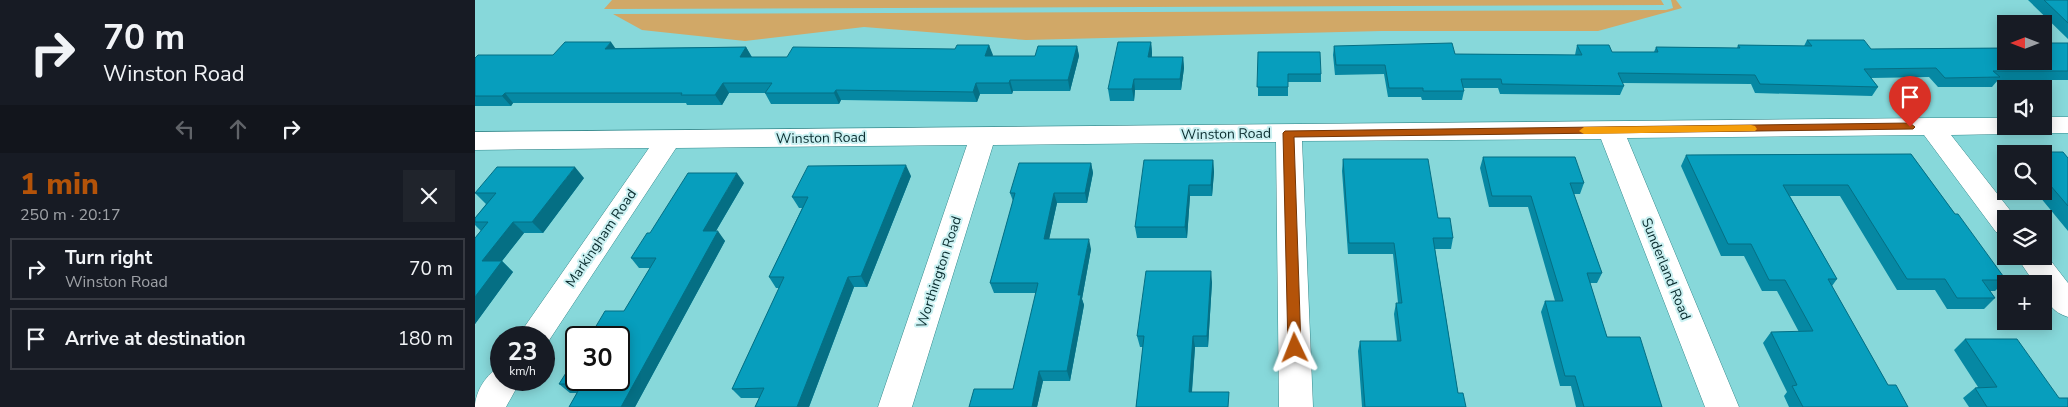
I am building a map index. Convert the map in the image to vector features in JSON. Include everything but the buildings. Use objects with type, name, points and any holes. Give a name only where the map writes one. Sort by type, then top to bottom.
[{"type":"street","points":[[2052,126],[2068,125]]},
{"type":"street","points":[[1930,126],[1997,213]]},
{"type":"street","name":"Winston Road","points":[[475,141],[1997,126]]},
{"type":"street","name":"Sunderland Road","points":[[1611,131],[1722,407]]},
{"type":"street","points":[[1289,133],[1296,407]]},
{"type":"street","name":"Worthington Road","points":[[895,407],[983,136]]},
{"type":"street","name":"Markingham Road","points":[[542,326],[669,139]]},
{"type":"street","points":[[2037,265],[2068,305]]},
{"type":"street","points":[[487,407],[498,391]]},
{"type":"shaded area","points":[[612,0],[1661,0],[1664,5],[604,9]]},
{"type":"shaded area","points":[[1671,0],[1676,0],[1682,8],[1598,31],[1382,31],[1026,40],[864,27],[745,41],[642,30],[613,14],[1666,10],[1673,8]]},
{"type":"slow traffic","points":[[1584,131],[1751,129]]},
{"type":"route","points":[[1295,348],[1289,133],[1910,127]]}]
